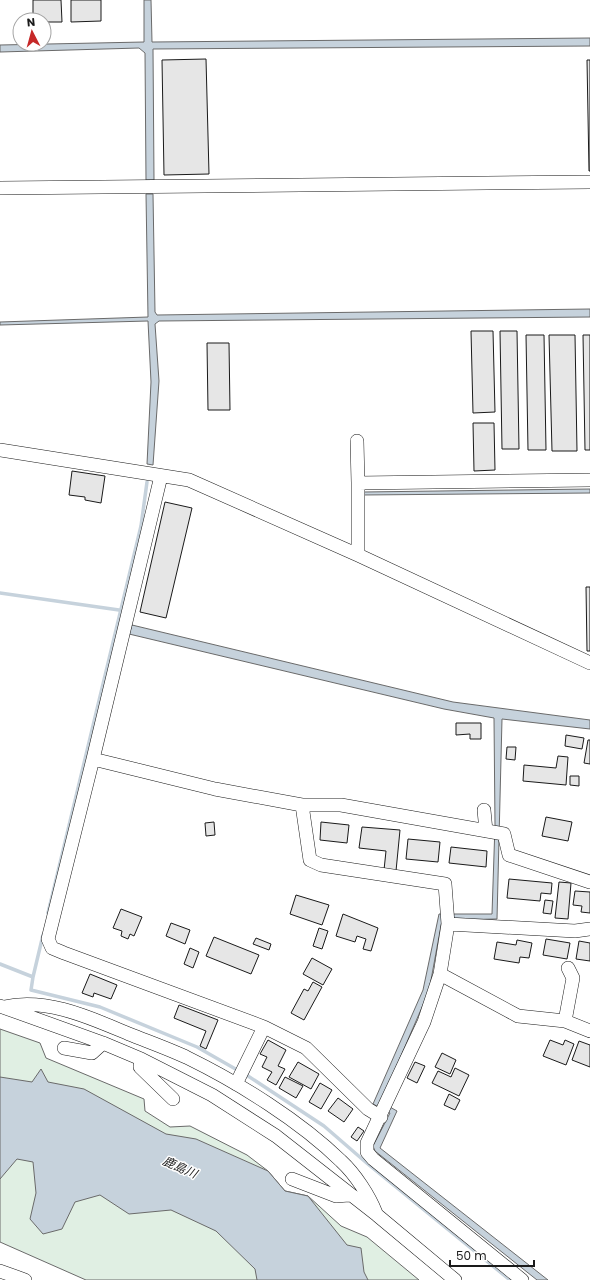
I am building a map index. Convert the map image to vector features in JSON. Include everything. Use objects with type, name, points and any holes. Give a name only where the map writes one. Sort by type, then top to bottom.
[{"type":"street","points":[[0,188],[590,182]]},
{"type":"street","points":[[357,441],[358,555]]},
{"type":"street","points":[[0,450],[189,480],[358,555],[590,663]]},
{"type":"street","points":[[161,476],[48,939],[52,948],[264,1027],[306,1048],[368,1109],[384,1111]]},
{"type":"street","points":[[358,483],[590,480]]},
{"type":"street","points":[[93,759],[215,789],[302,805],[341,805],[504,834],[509,855],[590,882]]},
{"type":"street","points":[[302,805],[310,860],[322,865],[445,884],[448,918],[440,974],[424,1022],[384,1111],[367,1143],[367,1152],[373,1159],[522,1280]]},
{"type":"street","points":[[484,810],[488,831]]},
{"type":"street","points":[[448,918],[575,931],[590,929]]},
{"type":"street","points":[[565,1021],[572,978],[568,968]]},
{"type":"street","points":[[440,974],[518,1016],[565,1021],[590,1031]]},
{"type":"street","points":[[2,1007],[20,1004],[55,1008],[86,1016],[187,1058],[240,1076],[288,1119],[342,1162],[371,1200],[377,1215]]},
{"type":"street","points":[[2,1007],[104,1043],[141,1059],[212,1095],[276,1136],[349,1195],[377,1215],[455,1280]]},
{"type":"street","points":[[240,1076],[264,1027]]},
{"type":"street","points":[[64,1048],[92,1053],[104,1043]]},
{"type":"street","points":[[141,1059],[140,1067],[173,1099]]},
{"type":"street","points":[[292,1178],[336,1196],[349,1195]]},
{"type":"street","points":[[0,1271],[25,1280]]},
{"type":"green space","points":[[0,1029],[40,1043],[46,1058],[144,1099],[145,1111],[170,1127],[190,1126],[247,1155],[268,1171],[285,1191],[308,1196],[341,1226],[367,1237],[419,1280],[352,1280],[0,1091]]},
{"type":"green space","points":[[0,1125],[52,1136],[308,1280],[86,1280],[0,1242]]},
{"type":"water","points":[[144,0],[151,0],[152,42],[590,38],[590,46],[153,49],[154,180],[146,180],[145,53],[139,48],[52,51],[52,44],[144,42]]},
{"type":"water","points":[[0,45],[12,45],[12,52],[0,52]]},
{"type":"water","points":[[146,194],[153,194],[155,312],[157,315],[590,309],[590,317],[159,321],[155,324],[159,381],[153,465],[147,464],[151,382],[148,321],[0,325],[0,322],[148,317]]},
{"type":"water","points":[[590,489],[590,493],[362,495],[363,492]]},
{"type":"water","points":[[132,625],[453,702],[590,720],[590,729],[502,719],[497,919],[442,920],[429,991],[381,1102],[397,1111],[380,1148],[548,1280],[537,1280],[375,1151],[373,1146],[390,1113],[373,1104],[423,990],[439,914],[492,914],[495,825],[494,718],[444,709],[129,634]]},
{"type":"water","name":"鹿島川","points":[[41,1069],[48,1082],[84,1089],[166,1134],[196,1139],[268,1171],[285,1191],[308,1196],[347,1245],[361,1248],[364,1272],[368,1280],[257,1280],[255,1269],[216,1231],[171,1210],[129,1214],[100,1195],[75,1202],[62,1229],[43,1234],[30,1219],[36,1193],[33,1162],[17,1159],[0,1179],[0,1077],[32,1082]]},
{"type":"building","points":[[33,0],[61,0],[62,22],[52,22],[52,12],[33,12]]},
{"type":"building","points":[[71,0],[101,0],[101,21],[71,22]]},
{"type":"building","points":[[206,59],[209,174],[164,175],[162,60]]},
{"type":"building","points":[[587,60],[590,60],[590,171],[589,171]]},
{"type":"building","points":[[471,331],[493,331],[495,412],[473,413]]},
{"type":"building","points":[[500,331],[517,331],[519,449],[502,449]]},
{"type":"building","points":[[526,335],[544,335],[546,450],[528,450]]},
{"type":"building","points":[[549,335],[575,335],[577,451],[552,451]]},
{"type":"building","points":[[583,335],[590,335],[590,450],[585,450]]},
{"type":"building","points":[[207,343],[229,343],[230,410],[208,410]]},
{"type":"building","points":[[473,423],[494,423],[495,470],[474,471]]},
{"type":"building","points":[[72,471],[105,476],[101,503],[85,500],[85,497],[69,495]]},
{"type":"building","points":[[165,502],[192,508],[166,618],[140,612]]},
{"type":"building","points":[[586,587],[590,587],[590,651],[587,651]]},
{"type":"building","points":[[456,723],[481,723],[481,739],[470,739],[470,734],[456,735]]},
{"type":"building","points":[[566,735],[584,738],[582,749],[565,746]]},
{"type":"building","points":[[588,740],[590,740],[590,764],[584,763]]},
{"type":"building","points":[[507,747],[516,747],[515,760],[506,759]]},
{"type":"building","points":[[558,756],[568,757],[566,785],[523,781],[524,765],[556,768]]},
{"type":"building","points":[[570,776],[579,776],[579,786],[570,785]]},
{"type":"building","points":[[546,817],[572,822],[568,841],[542,836]]},
{"type":"building","points":[[214,822],[215,835],[206,836],[205,823]]},
{"type":"building","points":[[321,822],[349,825],[347,843],[320,840]]},
{"type":"building","points":[[362,827],[400,830],[396,871],[384,870],[386,851],[359,848]]},
{"type":"building","points":[[408,839],[440,842],[438,862],[406,859]]},
{"type":"building","points":[[451,847],[487,851],[486,867],[449,863]]},
{"type":"building","points":[[509,879],[552,883],[551,894],[541,893],[540,901],[507,898]]},
{"type":"building","points":[[559,882],[571,883],[568,919],[555,918]]},
{"type":"building","points":[[575,891],[590,892],[590,913],[581,912],[582,906],[573,905]]},
{"type":"building","points":[[296,895],[329,905],[322,925],[290,914]]},
{"type":"building","points":[[545,900],[553,901],[551,914],[543,913]]},
{"type":"building","points":[[121,909],[142,917],[134,936],[130,934],[128,939],[121,936],[122,931],[113,928]]},
{"type":"building","points":[[343,914],[378,928],[371,951],[363,949],[366,939],[357,936],[355,942],[336,936]]},
{"type":"building","points":[[171,923],[190,930],[185,944],[166,936]]},
{"type":"building","points":[[319,928],[328,931],[322,949],[313,946]]},
{"type":"building","points":[[214,937],[259,955],[251,974],[206,956]]},
{"type":"building","points":[[256,938],[271,944],[269,950],[253,944]]},
{"type":"building","points":[[546,939],[570,943],[567,959],[543,955]]},
{"type":"building","points":[[517,940],[532,943],[529,958],[520,957],[519,963],[494,959],[497,942],[516,945]]},
{"type":"building","points":[[579,941],[590,943],[590,961],[576,959]]},
{"type":"building","points":[[190,948],[199,952],[193,968],[184,964]]},
{"type":"building","points":[[312,958],[332,969],[323,985],[303,974]]},
{"type":"building","points":[[90,974],[117,985],[111,999],[94,993],[93,997],[82,993]]},
{"type":"building","points":[[313,982],[322,987],[304,1020],[291,1013],[304,989],[308,991]]},
{"type":"building","points":[[179,1005],[218,1020],[206,1049],[200,1046],[206,1031],[174,1018]]},
{"type":"building","points":[[268,1040],[286,1050],[278,1066],[285,1069],[276,1085],[267,1080],[272,1072],[262,1067],[267,1057],[260,1054]]},
{"type":"building","points":[[550,1040],[563,1045],[565,1040],[574,1044],[566,1065],[543,1056]]},
{"type":"building","points":[[579,1041],[590,1045],[590,1067],[572,1060]]},
{"type":"building","points":[[442,1053],[456,1060],[450,1074],[435,1067]]},
{"type":"building","points":[[298,1062],[319,1074],[311,1089],[289,1077]]},
{"type":"building","points":[[415,1062],[425,1066],[417,1083],[407,1078]]},
{"type":"building","points":[[455,1068],[469,1075],[459,1096],[432,1083],[438,1071],[451,1077]]},
{"type":"building","points":[[285,1077],[303,1086],[296,1098],[279,1088]]},
{"type":"building","points":[[320,1083],[332,1090],[321,1109],[309,1102]]},
{"type":"building","points":[[449,1094],[460,1100],[455,1110],[444,1105]]},
{"type":"building","points":[[338,1098],[353,1109],[344,1122],[328,1111]]},
{"type":"building","points":[[358,1127],[364,1131],[357,1141],[351,1137]]},
{"type":"waterway","points":[[48,913],[141,526],[147,482]]},
{"type":"waterway","points":[[0,593],[119,610]]},
{"type":"waterway","points":[[33,977],[43,935]]},
{"type":"waterway","points":[[0,964],[33,977],[31,990],[100,1007],[197,1047],[239,1071]]},
{"type":"waterway","points":[[245,1074],[324,1126],[369,1165],[510,1280]]}]
